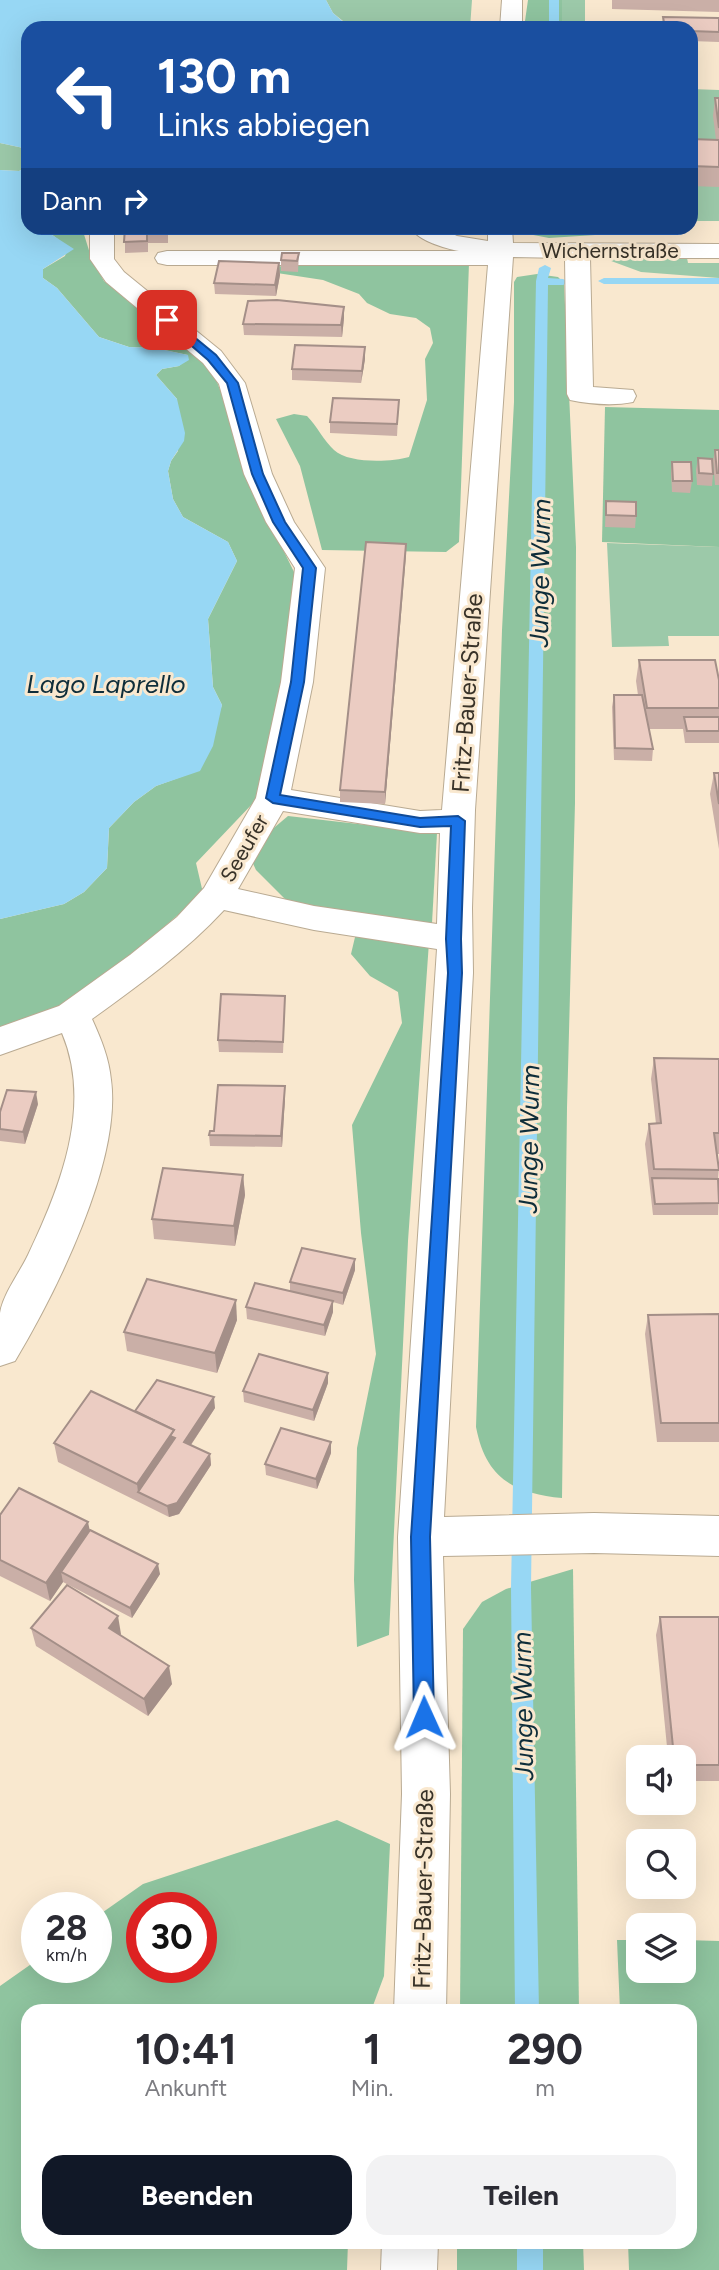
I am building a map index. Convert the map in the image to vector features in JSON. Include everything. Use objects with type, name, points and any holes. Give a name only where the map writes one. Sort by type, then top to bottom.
[{"type":"street","points":[[511,21],[512,0]]},
{"type":"street","name":"Seeufer","points":[[0,1041],[72,1015],[143,964],[189,926],[217,896],[273,798],[297,682],[310,568],[279,522],[258,474],[232,383],[212,358],[115,277],[102,260],[102,235]]},
{"type":"street","points":[[437,235],[451,242],[501,245]]},
{"type":"street","points":[[167,258],[501,245]]},
{"type":"street","name":"Wichernstraße","points":[[501,245],[577,250],[719,251]]},
{"type":"street","name":"Fritz-Bauer-Straße","points":[[419,2004],[426,1794],[420,1537],[455,973],[453,939],[458,821],[477,530],[501,245]]},
{"type":"street","points":[[577,250],[580,394],[623,396]]},
{"type":"street","points":[[273,798],[420,822],[458,821]]},
{"type":"street","points":[[217,896],[314,918],[453,939]]},
{"type":"street","points":[[0,1349],[44,1265],[72,1200],[86,1156],[93,1082],[84,1036],[72,1015]]},
{"type":"street","points":[[420,1537],[594,1533],[719,1536]]},
{"type":"street","points":[[409,2270],[410,2249]]},
{"type":"green space","points":[[326,0],[472,0],[470,21],[343,21],[333,13]]},
{"type":"green space","points":[[528,0],[562,0],[562,21],[525,21]]},
{"type":"green space","points":[[562,0],[585,0],[585,21],[562,21]]},
{"type":"green space","points":[[698,89],[719,90],[719,221],[698,221]]},
{"type":"green space","points":[[0,143],[21,148],[21,170],[0,170]]},
{"type":"green space","points":[[52,235],[84,235],[92,260],[104,281],[170,326],[198,354],[215,377],[232,420],[246,474],[295,574],[294,626],[271,739],[255,801],[196,863],[203,893],[86,995],[0,1031],[0,919],[64,904],[84,892],[107,868],[109,828],[134,802],[156,786],[200,770],[222,705],[213,687],[208,619],[237,561],[228,542],[183,517],[173,499],[168,471],[178,451],[177,399],[156,375],[162,369],[179,366],[188,355],[155,348],[129,347],[99,337],[57,288],[43,278],[43,269],[65,256],[68,247]]},
{"type":"green space","points":[[533,235],[595,235],[549,238]]},
{"type":"green space","points":[[603,258],[687,258],[688,263],[719,263],[719,278],[641,272]]},
{"type":"green space","points":[[469,263],[459,542],[446,552],[322,550],[300,466],[276,419],[294,414],[307,416],[334,450],[350,458],[381,461],[409,457],[427,400],[425,359],[433,343],[430,328],[416,318],[390,314],[367,303],[359,294],[323,280],[237,267]]},
{"type":"green space","points":[[537,274],[558,277],[564,283],[576,547],[575,803],[567,1108],[562,1498],[530,1492],[505,1480],[487,1459],[476,1427],[502,630],[514,402],[514,282],[517,277]]},
{"type":"green space","points":[[605,407],[719,410],[719,547],[602,542]]},
{"type":"green space","points":[[607,543],[719,547],[719,636],[668,636],[669,646],[612,647]]},
{"type":"green space","points":[[288,816],[437,833],[432,923],[292,906],[256,870],[250,857],[256,843]]},
{"type":"green space","points":[[356,933],[429,942],[408,1241],[389,1635],[357,1647],[354,1580],[357,1448],[376,1354],[361,1233],[352,1125],[402,1023],[398,992],[370,976],[351,954]]},
{"type":"green space","points":[[573,1569],[579,2004],[460,2004],[463,1629],[482,1602],[506,1589]]},
{"type":"green space","points":[[337,1820],[390,1844],[384,1976],[374,2004],[21,2004],[21,2249],[348,2249],[347,2270],[0,2270],[0,1986],[21,1971],[21,1983],[112,1983],[112,1906],[126,1896],[126,1983],[217,1983],[217,1892],[132,1892],[143,1884]]},
{"type":"green space","points":[[617,1940],[626,1940],[626,1983],[696,1983],[696,1940],[719,1941],[719,2270],[629,2270],[628,2249],[697,2249],[697,2004],[620,2004]]},
{"type":"green space","points":[[457,2249],[583,2249],[584,2270],[457,2270]]},
{"type":"water","points":[[0,0],[326,0],[333,13],[342,21],[21,21],[21,148],[0,143]]},
{"type":"water","name":"Lago Laprello","points":[[0,170],[21,170],[21,235],[52,235],[74,249],[43,269],[43,278],[57,288],[99,337],[129,347],[155,348],[188,355],[189,360],[179,366],[162,369],[156,375],[177,399],[185,433],[184,441],[168,471],[173,499],[183,517],[228,542],[237,561],[208,619],[213,687],[222,705],[213,746],[200,771],[156,786],[134,802],[109,828],[107,868],[84,892],[64,904],[0,919]]},
{"type":"building","points":[[663,17],[719,18],[719,32],[698,31],[698,21],[664,21]]},
{"type":"building","points":[[715,98],[719,98],[719,128]]},
{"type":"building","points":[[698,139],[719,140],[719,167],[698,166]]},
{"type":"building","points":[[124,235],[147,235],[147,241],[124,242]]},
{"type":"building","points":[[282,253],[299,253],[297,261],[281,260]]},
{"type":"building","points":[[219,261],[279,263],[275,285],[214,283]]},
{"type":"building","points":[[277,300],[344,307],[341,325],[243,324],[248,301]]},
{"type":"building","points":[[295,345],[365,347],[362,371],[292,369]]},
{"type":"building","points":[[333,398],[399,400],[397,424],[330,422]]},
{"type":"building","points":[[715,450],[719,450],[719,473],[717,473]]},
{"type":"building","points":[[698,458],[712,459],[713,474],[699,473]]},
{"type":"building","points":[[672,462],[691,462],[692,481],[673,481]]},
{"type":"building","points":[[606,501],[636,502],[636,516],[606,515]]},
{"type":"building","points":[[366,542],[406,544],[385,792],[340,790]]},
{"type":"building","points":[[639,660],[715,660],[719,680],[719,708],[647,708]]},
{"type":"building","points":[[614,695],[642,695],[653,749],[615,748]]},
{"type":"building","points":[[684,717],[719,717],[719,731],[687,731]]},
{"type":"building","points":[[714,773],[719,773],[719,804]]},
{"type":"building","points":[[221,994],[285,996],[283,1042],[218,1040]]},
{"type":"building","points":[[654,1058],[719,1059],[719,1133],[714,1133],[719,1170],[654,1169],[649,1124],[661,1123]]},
{"type":"building","points":[[218,1085],[285,1086],[281,1136],[209,1135],[210,1131],[214,1131]]},
{"type":"building","points":[[7,1090],[36,1092],[23,1132],[0,1129],[0,1112]]},
{"type":"building","points":[[163,1168],[243,1175],[234,1226],[152,1219]]},
{"type":"building","points":[[652,1178],[718,1179],[719,1203],[655,1204]]},
{"type":"building","points":[[302,1248],[355,1259],[343,1293],[290,1282]]},
{"type":"building","points":[[147,1279],[236,1300],[215,1353],[124,1332]]},
{"type":"building","points":[[255,1283],[333,1301],[324,1325],[246,1307]]},
{"type":"building","points":[[719,1314],[719,1423],[661,1423],[648,1315]]},
{"type":"building","points":[[259,1354],[328,1373],[313,1410],[243,1391]]},
{"type":"building","points":[[157,1380],[214,1397],[184,1442],[210,1454],[177,1503],[167,1506],[138,1492],[175,1438],[170,1436],[174,1430],[135,1411]]},
{"type":"building","points":[[91,1391],[174,1430],[137,1484],[54,1443]]},
{"type":"building","points":[[281,1428],[331,1442],[316,1479],[265,1464]]},
{"type":"building","points":[[19,1488],[88,1522],[46,1583],[0,1560],[0,1515]]},
{"type":"building","points":[[90,1530],[158,1564],[130,1608],[61,1572]]},
{"type":"building","points":[[67,1585],[118,1616],[109,1628],[169,1666],[144,1699],[31,1628]]},
{"type":"building","points":[[660,1617],[719,1617],[719,1765],[696,1765],[696,1745],[673,1745]]},
{"type":"waterway","name":"Junge Wurm","points":[[554,0],[554,21]]},
{"type":"waterway","name":"Junge Wurm","points":[[542,281],[545,268]]},
{"type":"waterway","name":"Junge Wurm","points":[[527,2004],[521,1588],[542,281]]},
{"type":"waterway","points":[[542,281],[563,282]]},
{"type":"waterway","points":[[604,281],[719,281]]},
{"type":"waterway","name":"Junge Wurm","points":[[530,2249],[530,2270]]},
{"type":"route","points":[[167,320],[212,358],[232,383],[258,474],[279,522],[310,568],[297,682],[273,798],[420,822],[458,821],[453,939],[455,973],[420,1537],[424,1717]]}]
